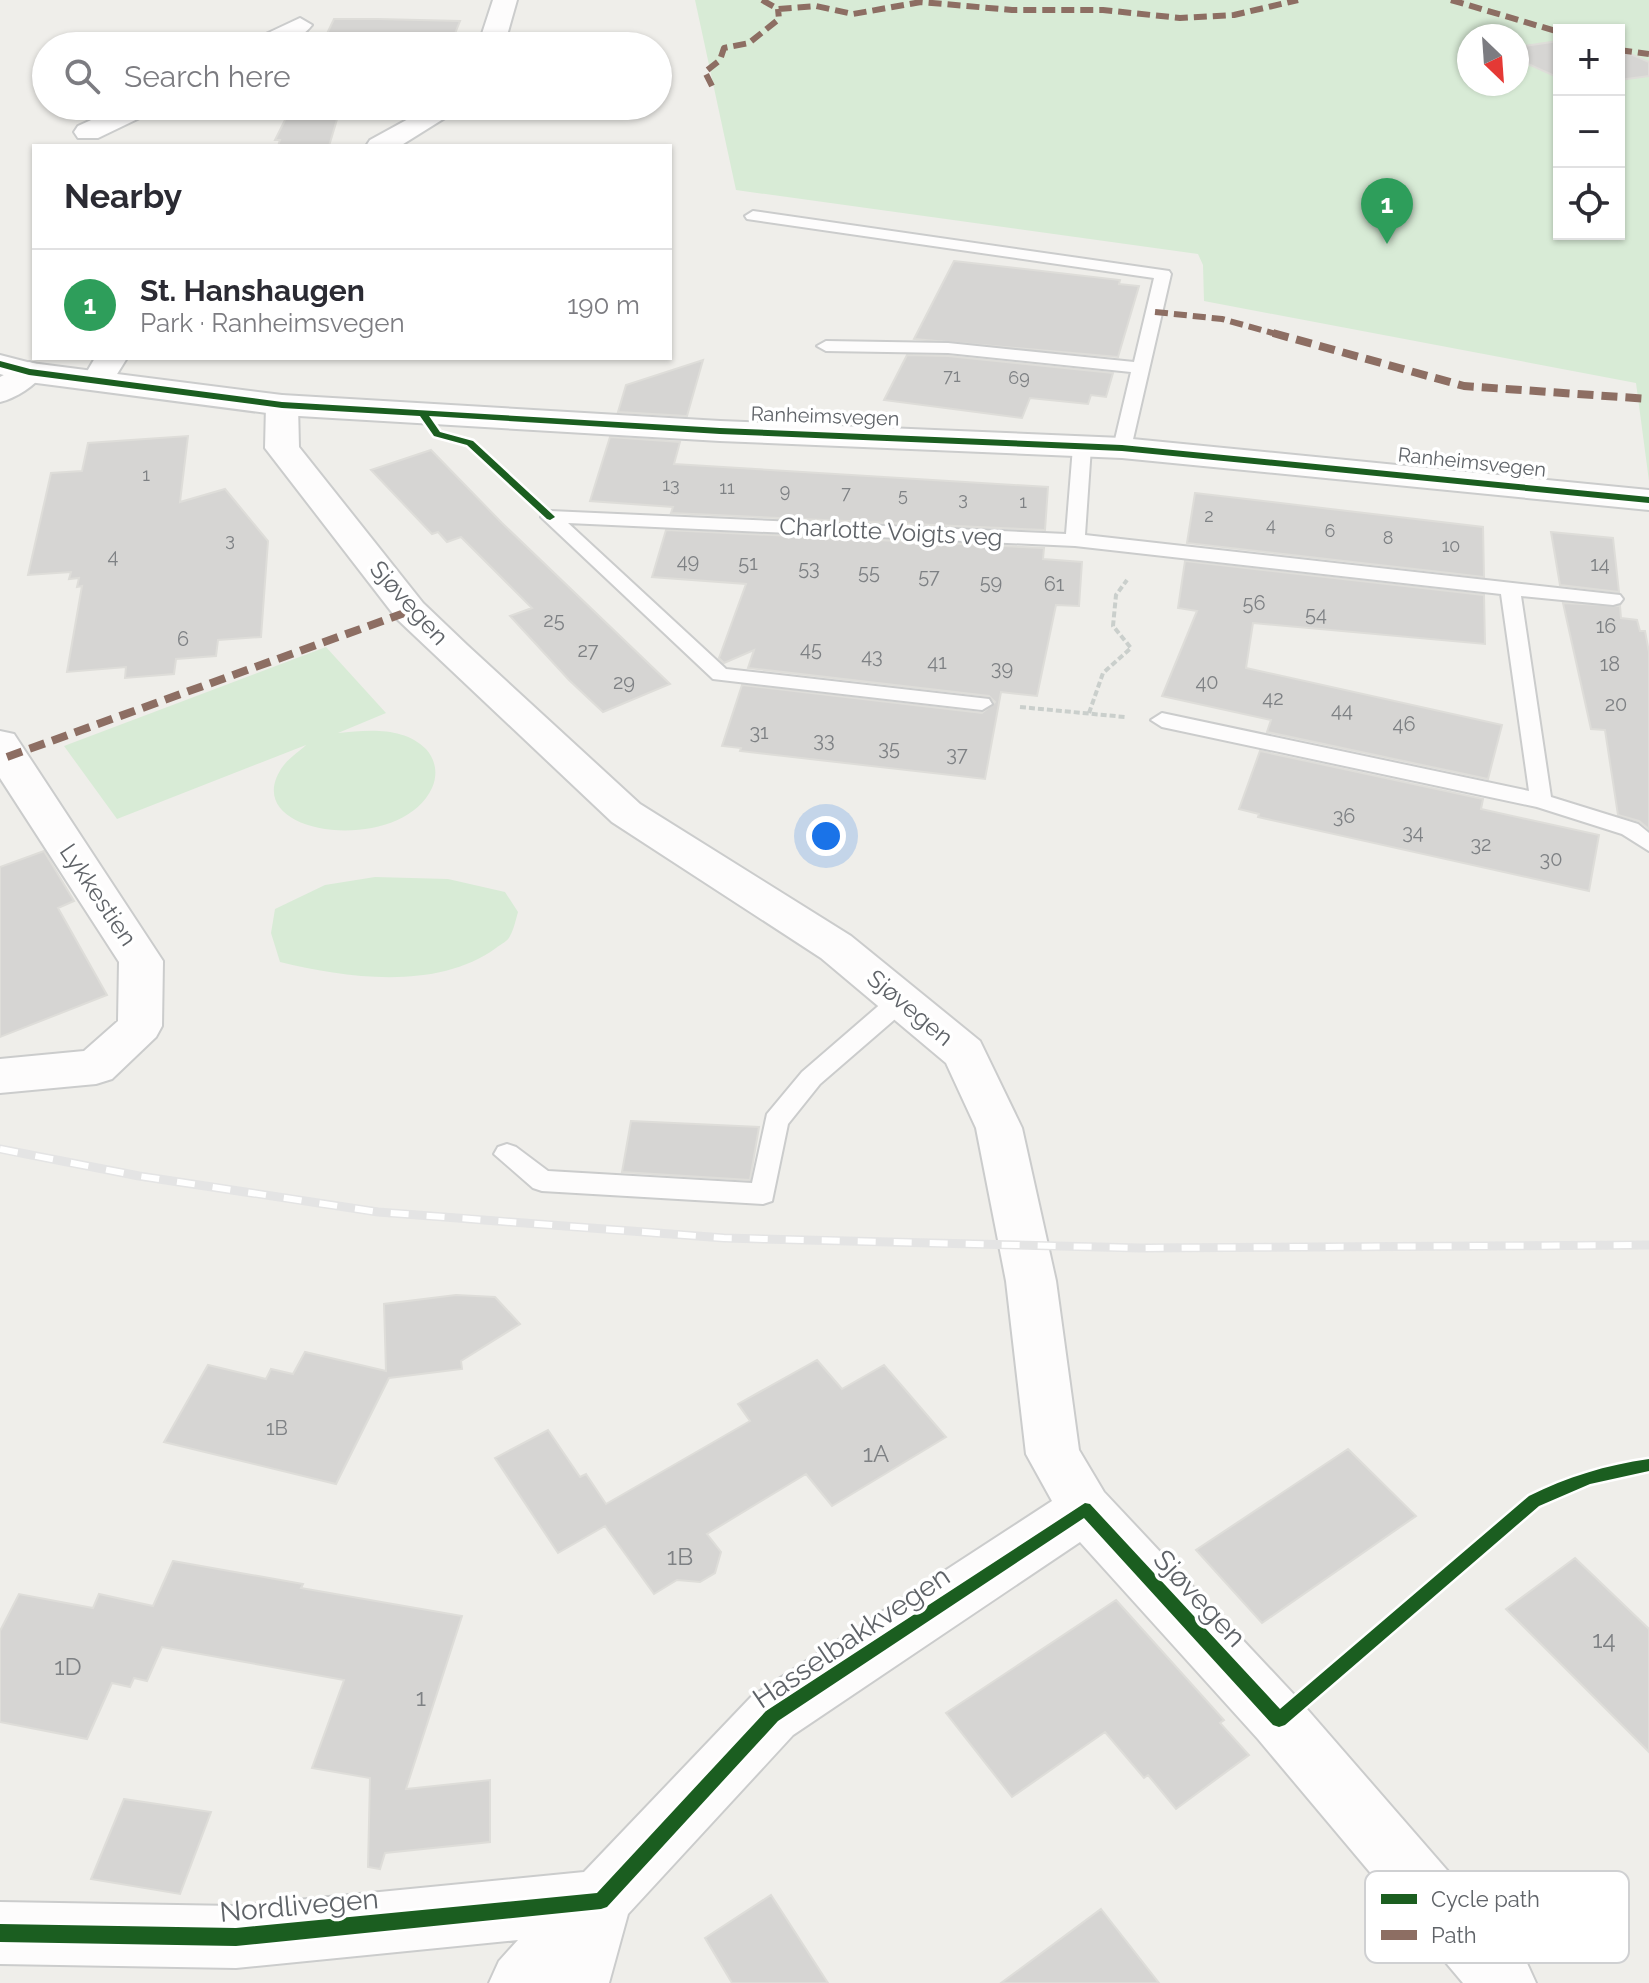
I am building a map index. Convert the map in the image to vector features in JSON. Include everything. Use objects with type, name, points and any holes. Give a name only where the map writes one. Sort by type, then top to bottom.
[{"type":"street","points":[[495,32],[505,0]]},
{"type":"street","points":[[287,32],[300,25]]},
{"type":"street","points":[[83,120],[89,139],[120,120]]},
{"type":"street","points":[[384,144],[426,120]]},
{"type":"street","points":[[0,392],[15,368]]},
{"type":"street","name":"Ranheimsvegen","points":[[15,368],[105,369],[282,405],[720,431],[1122,448],[1649,500]]},
{"type":"street","name":"Sjøvegen","points":[[282,405],[282,448],[410,611],[443,643],[626,813],[836,947],[964,1053],[999,1128],[1031,1281],[1053,1454],[1085,1509],[1279,1720],[1408,1871]]},
{"type":"street","name":"Lykkestien","points":[[0,1076],[96,1067],[140,1026],[141,961],[4,759]]},
{"type":"street","name":"Hasselbakkvegen","points":[[521,1983],[772,1716],[1085,1509]]},
{"type":"street","name":"Hasselbakkvegen","points":[[577,1983],[601,1901]]},
{"type":"street","name":"Nordlivegen","points":[[0,1933],[236,1937],[601,1901]]},
{"type":"street","name":"Sjøvegen","points":[[1487,1963],[1504,1983]]},
{"type":"lane","points":[[753,216],[1163,274],[1122,448]]},
{"type":"lane","points":[[826,346],[948,348],[1139,368]]},
{"type":"lane","points":[[1075,540],[1082,447]]},
{"type":"lane","name":"Charlotte Voigts veg","points":[[982,704],[720,675],[550,517],[1075,540],[1613,599]]},
{"type":"lane","points":[[1510,589],[1541,801]]},
{"type":"lane","points":[[1162,720],[1541,801],[1630,829],[1649,844]]},
{"type":"lane","points":[[507,1154],[542,1181],[763,1194],[776,1121],[811,1078],[900,1001]]},
{"type":"path","points":[[1089,713],[1103,673],[1131,648],[1113,626],[1116,595],[1139,566],[1145,549]]},
{"type":"path","points":[[982,704],[1162,720]]},
{"type":"green space","points":[[695,0],[1649,0],[1649,481],[1636,383],[1204,301],[1203,265],[1198,254],[736,190]]},
{"type":"green space","points":[[326,647],[386,713],[338,733],[384,731],[407,736],[426,749],[434,763],[432,788],[415,809],[389,823],[359,830],[329,830],[302,823],[282,810],[274,792],[281,769],[306,745],[117,819],[64,746]]},
{"type":"green space","points":[[375,877],[448,879],[505,892],[518,912],[513,930],[506,941],[472,962],[419,976],[362,976],[280,962],[271,933],[275,909],[325,885]]},
{"type":"building","points":[[334,19],[460,21],[456,32],[328,32]]},
{"type":"building","points":[[1553,42],[1553,75],[1529,64],[1529,45]]},
{"type":"building","points":[[1625,52],[1649,62],[1649,76],[1625,79]]},
{"type":"building","points":[[285,120],[337,120],[330,144],[279,144],[280,140],[275,140]]},
{"type":"building","points":[[954,261],[1120,280],[1119,284],[1139,286],[1118,357],[914,339]]},
{"type":"building","points":[[907,355],[948,356],[1113,373],[1106,397],[1091,395],[1088,404],[1030,398],[1022,418],[884,400]]},
{"type":"building","points":[[703,360],[687,416],[618,412],[626,385]]},
{"type":"building","points":[[188,436],[180,502],[225,489],[268,541],[261,637],[218,640],[216,656],[176,659],[174,674],[125,678],[126,667],[67,672],[82,586],[77,587],[79,578],[69,579],[71,572],[28,575],[51,473],[82,471],[88,443]]},
{"type":"building","points":[[610,437],[680,442],[674,464],[1048,487],[1045,530],[671,513],[673,507],[590,501]]},
{"type":"building","points":[[431,450],[502,523],[670,684],[603,712],[569,680],[510,616],[532,608],[461,537],[447,542],[438,532],[432,534],[371,470]]},
{"type":"building","points":[[1195,493],[1483,527],[1484,577],[1187,543]]},
{"type":"building","points":[[666,530],[1044,548],[1043,559],[1082,562],[1079,606],[1056,605],[1037,696],[1001,692],[985,779],[740,751],[741,748],[722,746],[742,685],[982,713],[995,702],[989,696],[748,668],[754,650],[724,663],[719,658],[746,584],[652,577]]},
{"type":"building","points":[[1551,532],[1613,538],[1619,592],[1560,585]]},
{"type":"building","points":[[1185,561],[1484,595],[1485,644],[1253,623],[1246,668],[1502,725],[1488,779],[1267,732],[1271,720],[1162,696],[1197,611],[1178,608]]},
{"type":"building","points":[[1563,603],[1620,606],[1621,618],[1637,620],[1640,631],[1645,631],[1649,652],[1649,829],[1639,821],[1618,815],[1605,730],[1591,729]]},
{"type":"building","points":[[1260,751],[1483,799],[1481,809],[1599,835],[1589,891],[1258,817],[1259,814],[1239,809]]},
{"type":"building","points":[[44,851],[74,901],[58,908],[107,995],[0,1037],[0,867]]},
{"type":"building","points":[[631,1121],[759,1127],[750,1180],[622,1172]]},
{"type":"building","points":[[456,1295],[495,1297],[520,1324],[461,1361],[462,1369],[389,1378],[336,1484],[164,1442],[208,1365],[266,1379],[271,1369],[293,1374],[305,1352],[386,1371],[384,1304]]},
{"type":"building","points":[[817,1360],[842,1389],[884,1365],[946,1437],[832,1506],[806,1474],[707,1534],[721,1552],[715,1573],[700,1582],[677,1580],[654,1594],[605,1526],[558,1553],[495,1458],[548,1430],[580,1477],[586,1474],[606,1504],[750,1421],[738,1404]]},
{"type":"building","points":[[1348,1449],[1416,1516],[1262,1623],[1196,1550]]},
{"type":"building","points":[[1575,1558],[1649,1629],[1649,1752],[1506,1609]]},
{"type":"building","points":[[173,1561],[303,1584],[301,1588],[462,1616],[406,1789],[490,1780],[490,1842],[385,1853],[380,1869],[368,1867],[370,1778],[312,1768],[344,1680],[162,1647],[147,1681],[134,1678],[130,1687],[112,1683],[87,1739],[0,1722],[0,1631],[19,1594],[93,1608],[99,1594],[153,1606]]},
{"type":"building","points":[[1116,1600],[1224,1720],[1220,1723],[1249,1755],[1176,1809],[1148,1775],[1144,1778],[1105,1732],[1012,1797],[946,1713]]},
{"type":"building","points":[[124,1799],[211,1812],[180,1894],[91,1879]]},
{"type":"building","points":[[771,1895],[828,1983],[732,1983],[705,1938]]},
{"type":"building","points":[[1101,1909],[1159,1983],[1001,1983]]},
{"type":"railway","points":[[0,1149],[139,1176],[378,1212],[724,1238],[1140,1248],[1649,1245]]},
{"type":"marked path","points":[[762,0],[778,9],[816,6],[853,14],[921,2],[1012,10],[1103,10],[1180,18],[1234,15],[1298,0]]},
{"type":"marked path","points":[[1451,0],[1553,30]]},
{"type":"marked path","points":[[712,86],[705,72],[720,60],[724,48],[749,43],[779,19],[778,9]]},
{"type":"marked path","points":[[1625,51],[1649,54]]},
{"type":"marked path","points":[[1155,312],[1222,319],[1464,386],[1649,399]]},
{"type":"marked path","points":[[7,757],[410,611]]},
{"type":"cycle path","points":[[0,364],[29,372],[282,405],[720,431],[1122,448],[1649,500]]},
{"type":"cycle path","points":[[423,414],[437,434],[470,443],[550,517]]},
{"type":"cycle path","points":[[0,1933],[236,1937],[601,1901],[772,1716],[1085,1509],[1279,1720],[1534,1501],[1590,1477],[1649,1465]]},
{"type":"place","name":"St. Hanshaugen","points":[[1387,244]]}]
